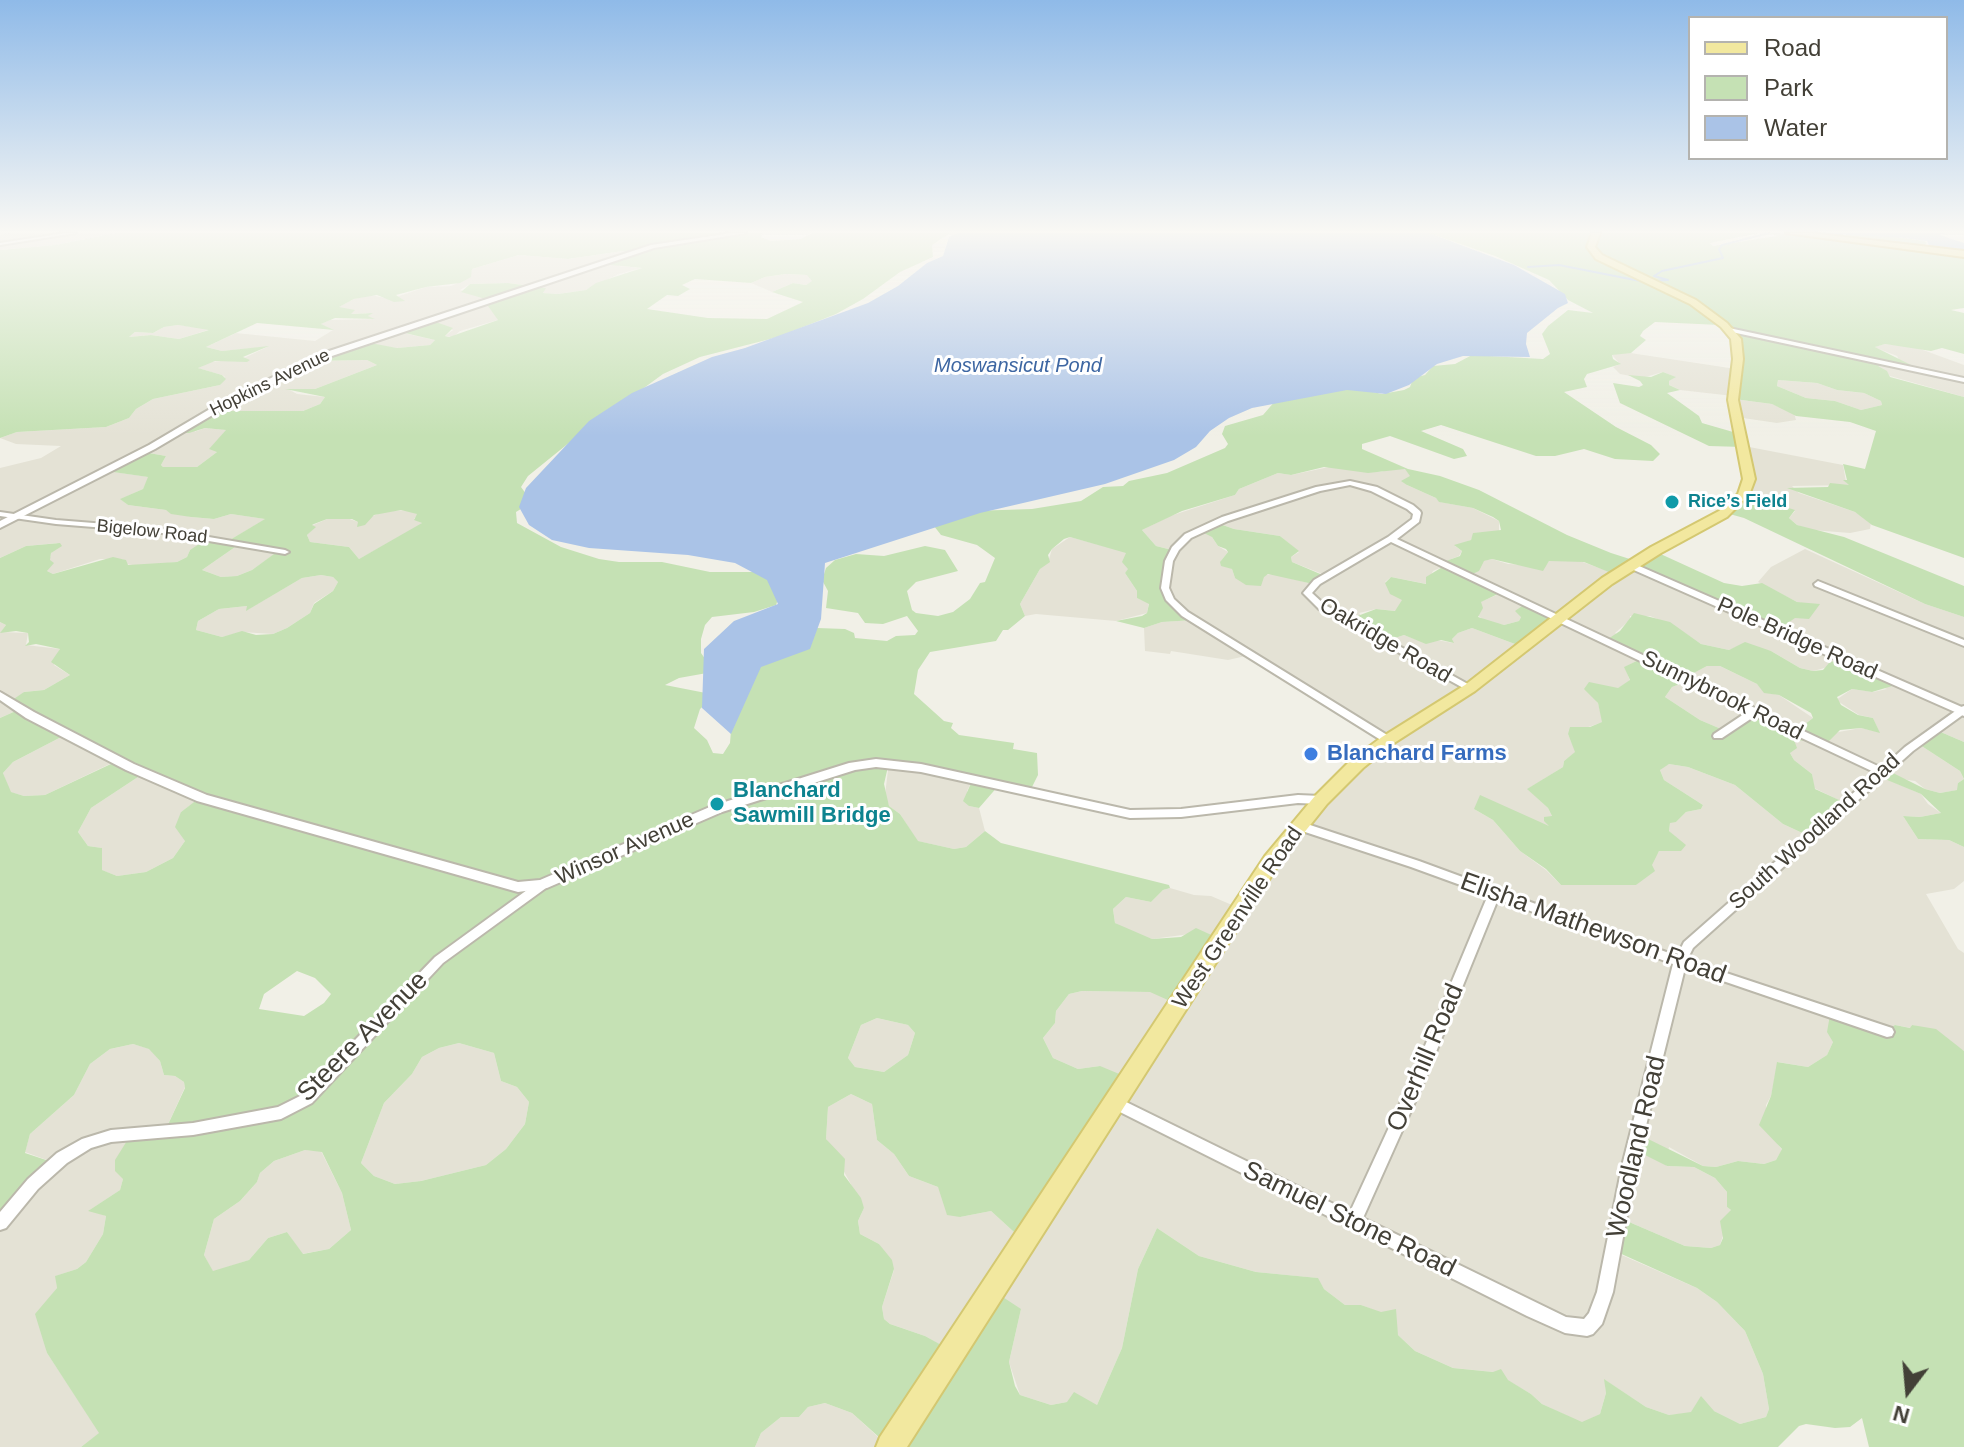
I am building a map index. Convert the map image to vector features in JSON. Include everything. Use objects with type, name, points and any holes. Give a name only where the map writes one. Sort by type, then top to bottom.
[{"type":"main road","points":[[1689,301],[1729,330]]},
{"type":"main road","name":"West Greenville Road","points":[[890,1447],[1272,860],[1321,800],[1357,764],[1388,740],[1470,688],[1630,565],[1723,514],[1743,495],[1749,479],[1748,463],[1733,400],[1738,344],[1729,330]]},
{"type":"street","name":"Hopkins Avenue","points":[[0,525],[320,357],[489,301]]},
{"type":"street","points":[[1729,330],[1964,380]]},
{"type":"street","points":[[1388,740],[1185,614],[1170,600],[1165,588],[1169,561],[1175,549],[1188,536],[1225,519],[1339,484],[1374,489],[1417,513],[1416,520],[1391,539]]},
{"type":"street","name":"Bigelow Road","points":[[0,514],[156,530],[285,552]]},
{"type":"street","name":"Sunnybrook Road","points":[[1391,539],[1882,772]]},
{"type":"street","name":"Oakridge Road","points":[[1391,539],[1335,570],[1307,593],[1322,607],[1470,688]]},
{"type":"street","name":"Pole Bridge Road","points":[[1630,565],[1963,711]]},
{"type":"street","points":[[1818,584],[1964,643]]},
{"type":"street","name":"Winsor Avenue","points":[[0,695],[30,715],[130,767],[202,798],[518,887],[542,885],[717,809],[853,766],[876,763],[910,766],[1130,814],[1181,813],[1298,799],[1321,800]]},
{"type":"street","name":"South Woodland Road","points":[[1680,962],[1688,945],[1882,772],[1963,711]]},
{"type":"street","points":[[1718,736],[1754,712]]},
{"type":"street","name":"Elisha Mathewson Road","points":[[1300,826],[1680,962],[1887,1032]]},
{"type":"street","name":"Steere Avenue","points":[[0,1223],[33,1184],[62,1158],[87,1143],[111,1136],[193,1129],[281,1113],[307,1099],[439,960],[542,885]]},
{"type":"street","name":"Overhill Road","points":[[1354,1221],[1416,1084],[1494,894]]},
{"type":"street","name":"Woodland Road","points":[[1587,1328],[1596,1318],[1605,1292],[1629,1166],[1680,962]]},
{"type":"street","name":"Samuel Stone Road","points":[[1115,1103],[1533,1310],[1565,1325],[1587,1328]]},
{"type":"shaded area","points":[[351,301],[493,301],[498,320],[460,331],[453,337],[445,336],[453,330],[438,324],[399,332],[435,340],[430,345],[397,348],[370,345],[313,361],[367,360],[377,365],[315,389],[288,389],[297,394],[325,397],[320,404],[303,411],[226,411],[194,432],[205,428],[227,430],[210,449],[217,452],[197,467],[163,467],[161,465],[166,456],[143,452],[107,471],[149,477],[143,489],[121,499],[128,505],[191,517],[214,519],[231,514],[266,519],[228,541],[190,550],[187,557],[177,562],[140,566],[125,564],[123,559],[100,559],[53,574],[47,571],[51,553],[58,543],[26,546],[0,558],[0,468],[41,458],[61,446],[16,444],[0,438],[17,432],[106,427],[129,418],[136,409],[153,399],[220,385],[225,377],[197,368],[210,362],[242,359],[267,347],[222,351],[206,347],[236,333],[315,341],[333,330],[320,324],[330,320],[374,319],[368,317],[369,313],[350,314],[338,307]]},
{"type":"shaded area","points":[[178,325],[211,329],[179,339],[151,335],[129,337],[135,332],[153,333]]},
{"type":"shaded area","points":[[1885,344],[1915,347],[1964,365],[1964,397],[1890,376],[1877,366],[1899,360],[1897,356],[1874,347]]},
{"type":"shaded area","points":[[1624,352],[1736,369],[1733,396],[1680,390],[1669,385],[1675,377],[1663,372],[1642,378],[1620,374],[1613,367],[1620,364],[1612,355]]},
{"type":"shaded area","points":[[1778,380],[1817,383],[1837,390],[1864,393],[1881,401],[1882,405],[1861,410],[1835,401],[1806,398],[1777,386]]},
{"type":"shaded area","points":[[1734,399],[1772,404],[1794,413],[1796,420],[1777,423],[1736,417]]},
{"type":"shaded area","points":[[1744,446],[1843,465],[1846,482],[1850,485],[1792,486],[1799,493],[1855,512],[1871,522],[1870,529],[1850,533],[1812,530],[1797,525],[1789,518],[1795,511],[1744,494]]},
{"type":"shaded area","points":[[1329,467],[1381,472],[1394,468],[1406,469],[1411,476],[1407,485],[1440,502],[1473,508],[1499,521],[1499,532],[1474,533],[1471,540],[1455,546],[1462,551],[1459,556],[1441,563],[1444,566],[1433,571],[1427,584],[1391,577],[1385,582],[1403,600],[1396,611],[1376,609],[1359,613],[1383,642],[1404,635],[1426,643],[1437,640],[1453,643],[1452,639],[1458,633],[1472,628],[1523,647],[1521,617],[1519,621],[1504,625],[1487,622],[1477,615],[1480,602],[1499,594],[1468,577],[1483,561],[1492,559],[1508,564],[1545,566],[1549,561],[1580,561],[1616,574],[1629,566],[1800,618],[1810,605],[1797,602],[1758,582],[1771,567],[1805,549],[1925,604],[1964,617],[1964,742],[1936,730],[1917,743],[1960,771],[1964,779],[1958,783],[1958,790],[1940,793],[1925,789],[1915,781],[1880,776],[1921,794],[1928,804],[1941,813],[1903,816],[1918,839],[1949,840],[1964,847],[1964,881],[1954,889],[1926,894],[1958,949],[1964,953],[1964,1051],[1929,1030],[1912,1025],[1911,1028],[1895,1025],[1883,1032],[1833,1042],[1827,1055],[1808,1067],[1778,1062],[1766,1105],[1766,1128],[1782,1150],[1776,1160],[1764,1164],[1738,1161],[1716,1167],[1703,1166],[1669,1147],[1666,1166],[1694,1167],[1715,1178],[1727,1192],[1727,1207],[1731,1210],[1720,1245],[1711,1248],[1685,1246],[1622,1219],[1617,1253],[1697,1288],[1717,1302],[1745,1331],[1763,1374],[1769,1409],[1766,1417],[1740,1424],[1714,1411],[1669,1415],[1646,1407],[1605,1380],[1606,1393],[1600,1414],[1582,1423],[1542,1404],[1493,1372],[1453,1368],[1415,1351],[1381,1313],[1361,1305],[1345,1305],[1324,1289],[1317,1278],[1256,1272],[1199,1256],[1157,1228],[1138,1269],[1122,1348],[1097,1405],[1067,1402],[1051,1405],[1020,1395],[1009,1362],[1021,1309],[952,1352],[925,1336],[884,1319],[882,1307],[894,1270],[879,1244],[860,1234],[858,1221],[864,1208],[826,1139],[828,1107],[851,1094],[872,1104],[877,1140],[894,1154],[909,1176],[938,1187],[960,1217],[991,1211],[1014,1232],[1100,1066],[1078,1069],[1053,1058],[1043,1038],[1055,1023],[1056,1011],[1069,994],[1082,991],[1150,992],[1190,934],[1152,939],[1139,936],[1115,923],[1113,909],[1126,897],[1151,902],[1163,890],[1170,888],[1211,896],[1239,908],[1273,860],[1387,741],[1250,655],[1228,660],[1171,651],[1170,654],[1145,651],[1144,628],[1162,622],[1192,620],[1165,588],[1172,550],[1156,546],[1142,530],[1170,516],[1235,495],[1239,489],[1278,473],[1291,475]],"holes":[[[1217,523],[1234,529],[1280,536],[1299,552],[1291,557],[1292,562],[1325,575],[1313,584],[1273,574],[1235,578],[1232,569],[1221,561],[1228,552],[1218,546],[1212,537]],[[1630,616],[1650,616],[1674,626],[1701,644],[1729,650],[1737,647],[1771,651],[1800,668],[1813,671],[1828,667],[1887,689],[1873,692],[1852,689],[1836,700],[1859,715],[1873,718],[1879,732],[1861,728],[1794,740],[1790,753],[1812,774],[1814,788],[1847,804],[1811,837],[1783,824],[1735,785],[1688,767],[1669,764],[1660,770],[1664,780],[1703,805],[1701,809],[1686,812],[1676,822],[1670,822],[1669,831],[1673,835],[1666,849],[1659,851],[1636,885],[1561,885],[1520,851],[1493,820],[1474,809],[1549,826],[1552,816],[1548,808],[1528,789],[1563,767],[1564,761],[1576,752],[1568,734],[1603,722],[1598,703],[1590,693],[1605,688],[1617,689],[1630,681],[1625,667],[1645,657],[1615,633],[1630,620]]]},
{"type":"shaded area","points":[[410,510],[418,514],[414,519],[422,523],[418,527],[359,559],[349,547],[310,542],[307,535],[315,527],[311,526],[327,519],[347,518],[358,522],[385,511]]},
{"type":"shaded area","points":[[1070,537],[1126,552],[1129,569],[1125,573],[1137,591],[1137,598],[1149,603],[1147,613],[1116,621],[1036,614],[1025,616],[1020,604],[1049,559],[1052,549]]},
{"type":"shaded area","points":[[238,545],[275,554],[237,576],[221,577],[202,570]]},
{"type":"shaded area","points":[[333,577],[338,582],[333,591],[314,603],[310,613],[287,628],[273,634],[242,632],[222,637],[196,630],[198,621],[219,609],[247,606],[247,610],[302,578]]},
{"type":"shaded area","points":[[0,622],[6,625],[1,632],[28,633],[26,645],[60,649],[54,665],[70,675],[44,690],[24,692],[18,710],[0,718]]},
{"type":"shaded area","points":[[1707,666],[1720,666],[1757,684],[1765,692],[1779,695],[1813,718],[1797,730],[1756,713],[1730,733],[1700,720],[1665,697],[1672,687],[1690,680],[1687,676]]},
{"type":"shaded area","points":[[65,735],[116,761],[45,795],[24,796],[10,792],[3,773],[13,762]]},
{"type":"shaded area","points":[[889,762],[973,779],[967,791],[969,806],[979,808],[985,831],[966,847],[954,849],[917,841],[900,814],[889,806],[885,795]]},
{"type":"shaded area","points":[[141,775],[199,799],[181,812],[185,841],[173,858],[146,872],[117,876],[101,870],[102,848],[88,846],[78,832],[91,808]]},
{"type":"shaded area","points":[[877,1018],[908,1025],[915,1033],[908,1055],[884,1072],[855,1067],[848,1058],[861,1025]]},
{"type":"shaded area","points":[[459,1043],[494,1053],[501,1081],[517,1087],[529,1102],[525,1124],[506,1149],[486,1165],[395,1184],[374,1176],[361,1163],[384,1103],[412,1074],[422,1057],[439,1048]]},
{"type":"shaded area","points":[[133,1044],[150,1049],[160,1061],[164,1075],[175,1076],[184,1082],[185,1087],[165,1131],[123,1179],[120,1190],[90,1210],[106,1216],[103,1234],[86,1262],[77,1269],[56,1276],[57,1288],[41,1310],[47,1353],[100,1433],[81,1447],[0,1447],[0,1223],[55,1163],[25,1152],[30,1134],[74,1095],[90,1064],[110,1049]]},
{"type":"shaded area","points":[[305,1150],[321,1151],[342,1193],[351,1230],[329,1249],[302,1254],[287,1232],[268,1238],[249,1260],[213,1272],[204,1255],[214,1219],[240,1201],[257,1182],[260,1173],[274,1161]]},
{"type":"shaded area","points":[[825,1403],[852,1413],[889,1447],[755,1447],[761,1433],[781,1417],[799,1417],[808,1407]]},
{"type":"green space","points":[[0,301],[351,301],[339,307],[355,310],[351,314],[373,313],[368,316],[375,319],[335,318],[321,324],[334,330],[257,323],[206,347],[222,351],[269,346],[243,357],[250,360],[247,362],[215,361],[198,368],[222,375],[226,379],[220,385],[153,399],[136,409],[129,418],[106,427],[17,432],[0,438]],"holes":[[[178,325],[209,330],[179,339],[151,335],[129,337],[135,332],[153,333]]]},
{"type":"green space","points":[[493,301],[659,301],[647,309],[708,318],[767,319],[803,302],[798,301],[860,301],[836,314],[778,337],[700,357],[663,374],[570,442],[528,476],[521,487],[532,502],[516,512],[517,523],[561,547],[619,562],[662,562],[710,572],[765,572],[778,599],[776,605],[754,612],[712,617],[705,625],[701,639],[701,653],[708,663],[707,673],[679,678],[665,685],[716,695],[700,709],[694,728],[707,740],[713,753],[723,754],[730,743],[745,679],[788,643],[817,628],[845,629],[854,633],[855,638],[887,641],[896,636],[915,635],[918,631],[907,616],[883,624],[865,623],[858,613],[826,608],[828,591],[822,580],[826,568],[835,560],[856,554],[884,556],[925,546],[945,550],[958,571],[916,582],[907,591],[912,610],[916,613],[938,616],[953,612],[970,599],[980,583],[985,582],[995,558],[977,545],[941,535],[934,526],[972,511],[1032,509],[1081,501],[1103,487],[1123,486],[1129,481],[1167,473],[1225,448],[1228,444],[1222,434],[1225,426],[1263,415],[1276,400],[1312,391],[1360,389],[1382,394],[1404,390],[1410,387],[1413,378],[1425,375],[1433,366],[1455,364],[1472,355],[1543,359],[1550,354],[1542,334],[1548,326],[1568,310],[1593,313],[1569,301],[1964,301],[1964,308],[1951,310],[1964,313],[1964,354],[1942,348],[1931,351],[1885,344],[1875,347],[1915,367],[1910,370],[1885,364],[1878,366],[1890,377],[1964,397],[1964,558],[1872,525],[1855,512],[1787,488],[1828,487],[1830,483],[1849,485],[1843,480],[1847,480],[1843,464],[1865,469],[1876,431],[1850,422],[1796,416],[1772,404],[1734,399],[1736,370],[1730,330],[1719,325],[1655,322],[1643,331],[1640,336],[1646,340],[1631,353],[1612,355],[1621,364],[1587,374],[1584,379],[1587,387],[1564,392],[1616,427],[1651,445],[1660,454],[1653,461],[1615,459],[1584,449],[1555,456],[1536,456],[1441,425],[1421,431],[1463,449],[1467,456],[1454,459],[1390,436],[1362,444],[1362,449],[1408,469],[1479,490],[1567,535],[1611,553],[1636,561],[1654,551],[1724,583],[1742,586],[1762,583],[1797,602],[1820,604],[1809,619],[1795,618],[1779,629],[1632,566],[1616,575],[1584,562],[1549,561],[1543,571],[1492,559],[1484,561],[1479,571],[1468,576],[1500,593],[1481,602],[1483,608],[1478,617],[1504,625],[1519,621],[1521,617],[1515,611],[1525,604],[1554,616],[1523,647],[1472,628],[1458,633],[1452,639],[1454,643],[1441,640],[1426,644],[1404,635],[1383,642],[1347,620],[1376,609],[1395,611],[1402,600],[1390,594],[1385,583],[1391,577],[1426,584],[1426,577],[1444,566],[1440,563],[1460,556],[1462,551],[1454,545],[1471,540],[1473,533],[1501,530],[1499,521],[1493,517],[1473,508],[1439,502],[1407,485],[1401,481],[1410,476],[1405,469],[1368,473],[1324,467],[1291,475],[1278,473],[1239,489],[1235,495],[1182,511],[1142,530],[1156,546],[1172,550],[1168,599],[1194,620],[1162,622],[1144,628],[1116,621],[1142,616],[1147,613],[1149,604],[1137,598],[1137,591],[1125,573],[1128,569],[1122,562],[1126,553],[1070,537],[1064,539],[1052,549],[1048,555],[1050,562],[1040,569],[1020,604],[1025,616],[1008,630],[1003,630],[996,641],[930,652],[918,670],[914,694],[944,721],[953,723],[951,728],[959,735],[1014,743],[1013,749],[1037,753],[1038,775],[1030,791],[999,785],[979,808],[969,806],[963,801],[973,779],[895,761],[889,762],[884,784],[889,806],[900,814],[918,841],[954,849],[966,847],[985,831],[1001,843],[1169,885],[1170,888],[1163,890],[1151,902],[1126,897],[1113,909],[1115,923],[1152,939],[1181,937],[1196,928],[1218,938],[1179,1005],[1150,992],[1082,991],[1069,994],[1056,1011],[1055,1023],[1043,1038],[1053,1058],[1078,1069],[1100,1066],[1129,1078],[1028,1236],[1014,1232],[991,1211],[960,1217],[947,1215],[938,1187],[909,1176],[894,1154],[877,1140],[872,1104],[851,1094],[828,1107],[826,1139],[845,1159],[844,1175],[861,1198],[864,1208],[858,1221],[860,1234],[879,1244],[892,1260],[894,1269],[882,1307],[884,1319],[952,1351],[992,1290],[1021,1309],[1009,1362],[1015,1386],[1020,1395],[1051,1405],[1067,1402],[1074,1392],[1097,1405],[1122,1348],[1138,1269],[1157,1228],[1199,1256],[1256,1272],[1318,1278],[1324,1289],[1345,1305],[1361,1305],[1381,1312],[1396,1309],[1398,1335],[1415,1351],[1453,1368],[1493,1372],[1501,1369],[1508,1380],[1542,1404],[1582,1422],[1600,1414],[1606,1393],[1604,1379],[1646,1407],[1669,1415],[1691,1412],[1701,1396],[1714,1411],[1740,1424],[1766,1417],[1769,1409],[1763,1374],[1745,1331],[1717,1302],[1697,1288],[1617,1252],[1622,1219],[1685,1246],[1711,1248],[1720,1245],[1723,1238],[1720,1221],[1731,1210],[1727,1207],[1727,1192],[1715,1178],[1694,1167],[1667,1166],[1635,1150],[1640,1135],[1703,1166],[1716,1167],[1738,1161],[1764,1164],[1776,1160],[1782,1149],[1759,1125],[1771,1096],[1777,1062],[1808,1067],[1827,1055],[1833,1042],[1827,1032],[1830,1015],[1883,1032],[1895,1025],[1936,1029],[1964,1051],[1964,1447],[1869,1447],[1862,1418],[1850,1427],[1799,1426],[1778,1447],[890,1447],[852,1413],[825,1403],[808,1407],[799,1417],[781,1417],[761,1433],[755,1447],[81,1447],[99,1433],[47,1353],[35,1314],[57,1288],[55,1276],[77,1269],[86,1262],[103,1234],[106,1216],[88,1211],[120,1190],[123,1179],[115,1171],[115,1160],[130,1136],[165,1131],[185,1088],[184,1082],[175,1076],[164,1075],[160,1061],[149,1049],[133,1044],[110,1049],[90,1064],[74,1095],[30,1134],[25,1153],[55,1163],[0,1223],[0,718],[18,710],[8,703],[24,692],[44,690],[70,675],[51,662],[60,649],[36,644],[25,646],[29,642],[28,633],[0,633],[6,625],[0,622],[0,558],[26,546],[60,543],[62,546],[51,553],[50,560],[54,563],[47,571],[53,574],[113,557],[126,560],[128,565],[177,562],[207,539],[228,541],[265,519],[231,514],[214,519],[191,517],[128,505],[120,499],[143,489],[148,477],[106,471],[143,452],[166,456],[161,465],[163,467],[197,467],[217,452],[209,449],[226,430],[205,428],[176,433],[213,411],[303,411],[320,404],[325,397],[285,389],[315,389],[377,365],[367,360],[310,361],[365,342],[397,348],[430,345],[435,340],[396,331],[430,320],[453,328],[445,336],[449,337],[498,320],[488,306]],"holes":[[[1778,380],[1817,383],[1837,390],[1864,393],[1881,401],[1882,405],[1861,410],[1835,401],[1806,398],[1777,386]],[[401,510],[417,514],[414,520],[422,523],[359,559],[349,547],[310,542],[307,535],[316,527],[312,525],[327,519],[352,519],[358,522],[357,527],[365,525],[374,515]],[[238,545],[274,554],[252,570],[237,576],[221,577],[202,570]],[[321,575],[333,577],[338,582],[333,591],[314,604],[310,613],[273,634],[256,635],[242,631],[222,637],[196,630],[198,621],[219,609],[247,606],[246,611],[302,578]],[[65,735],[113,763],[45,795],[24,796],[11,792],[3,773],[13,762]],[[141,775],[198,799],[181,812],[175,827],[185,841],[173,858],[146,872],[117,876],[102,870],[102,848],[88,846],[78,832],[91,808]],[[297,971],[315,978],[331,994],[324,1003],[304,1016],[259,1009],[264,994]],[[877,1018],[908,1025],[915,1033],[908,1055],[884,1072],[855,1067],[848,1058],[861,1025]],[[459,1043],[494,1053],[501,1081],[517,1087],[529,1102],[525,1124],[506,1149],[486,1165],[395,1184],[374,1176],[361,1163],[384,1103],[412,1074],[422,1057],[439,1048]],[[305,1150],[322,1152],[342,1193],[351,1230],[329,1249],[303,1254],[287,1232],[268,1238],[249,1260],[213,1271],[204,1255],[214,1219],[240,1201],[257,1182],[260,1173],[274,1161]]]},
{"type":"green space","points":[[1663,372],[1676,377],[1669,381],[1669,385],[1680,390],[1667,393],[1699,416],[1702,423],[1740,434],[1743,447],[1709,446],[1620,403],[1613,383],[1639,387],[1643,385],[1640,381],[1628,375],[1651,377]]},
{"type":"green space","points":[[1744,494],[1795,510],[1789,518],[1797,525],[1844,537],[1964,586],[1964,617],[1925,604],[1744,518],[1726,513]]},
{"type":"green space","points":[[1217,523],[1234,529],[1280,536],[1299,551],[1291,557],[1292,562],[1325,576],[1313,584],[1268,574],[1261,586],[1246,585],[1235,578],[1232,569],[1221,566],[1220,562],[1228,552],[1226,549],[1200,531]]},
{"type":"green space","points":[[1634,613],[1670,622],[1701,644],[1729,650],[1745,642],[1813,671],[1823,670],[1829,663],[1843,657],[1899,684],[1872,692],[1852,689],[1837,697],[1841,705],[1858,715],[1873,718],[1880,733],[1861,728],[1840,730],[1828,742],[1794,740],[1797,748],[1790,753],[1812,774],[1815,789],[1848,804],[1811,837],[1783,824],[1735,785],[1688,767],[1669,764],[1660,770],[1664,780],[1703,805],[1701,809],[1686,812],[1676,822],[1670,823],[1669,831],[1686,845],[1681,851],[1659,851],[1652,865],[1655,871],[1636,885],[1561,885],[1546,869],[1520,851],[1493,820],[1474,809],[1480,795],[1549,826],[1544,821],[1544,817],[1552,816],[1548,808],[1527,789],[1563,767],[1564,761],[1575,752],[1568,734],[1570,727],[1590,727],[1602,722],[1598,703],[1584,689],[1589,682],[1618,688],[1630,680],[1624,667],[1645,657],[1608,639],[1620,631]],"holes":[[[1707,666],[1720,666],[1757,684],[1764,693],[1779,695],[1811,713],[1813,718],[1797,730],[1756,713],[1728,732],[1700,720],[1665,697],[1672,687],[1691,680],[1688,676]]]},
{"type":"green space","points":[[1936,730],[1964,742],[1964,779],[1960,771],[1917,743]]},
{"type":"green space","points":[[1889,771],[1940,793],[1957,790],[1958,783],[1964,779],[1964,847],[1949,840],[1918,839],[1903,816],[1941,813],[1921,794],[1880,777]]},
{"type":"water","name":"Moswansicut Pond","points":[[872,301],[1567,301],[1568,303],[1527,333],[1530,357],[1463,356],[1437,364],[1409,385],[1386,394],[1347,390],[1252,408],[1229,418],[1210,431],[1196,447],[1174,460],[1105,484],[980,513],[825,563],[821,619],[810,649],[761,667],[731,734],[702,708],[704,649],[734,621],[778,604],[767,580],[735,563],[688,555],[589,548],[552,540],[529,525],[519,507],[526,488],[589,421],[632,393],[712,357]]},
{"type":"place","name":"Rice’s Field","points":[[1672,502]]},
{"type":"place","name":"Blanchard Farms","points":[[1311,754]]},
{"type":"place","name":"Blanchard Sawmill Bridge","points":[[717,804]]}]
